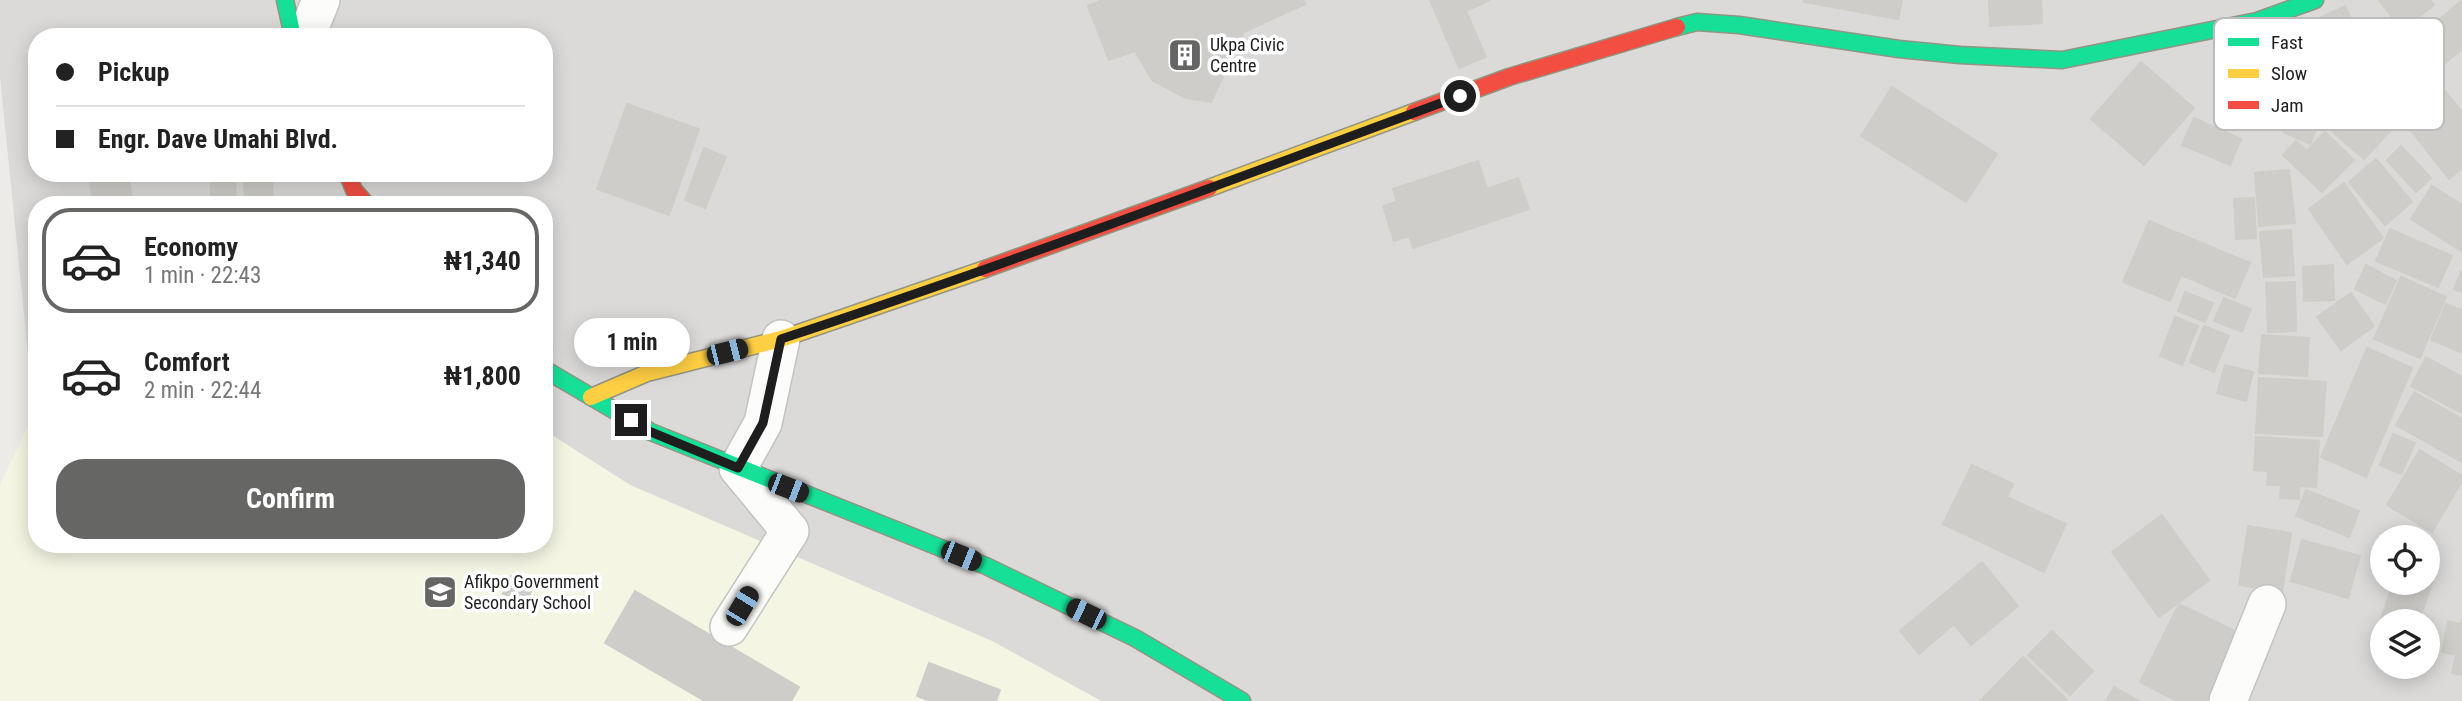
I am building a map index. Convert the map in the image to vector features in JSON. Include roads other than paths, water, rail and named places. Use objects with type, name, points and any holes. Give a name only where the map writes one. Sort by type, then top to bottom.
[{"type":"street","points":[[285,0],[291,28]]},
{"type":"street","points":[[310,28],[321,0]]},
{"type":"street","points":[[2265,18],[2315,0]]},
{"type":"street","points":[[591,397],[647,373],[781,339],[859,313],[1140,214],[1509,77],[1697,11],[1740,25],[1899,49],[2062,60],[2214,30]]},
{"type":"street","points":[[738,468],[763,423],[781,339]]},
{"type":"street","points":[[553,374],[651,432],[986,566],[1135,638],[1242,701]]},
{"type":"street","points":[[729,627],[790,531],[738,468]]},
{"type":"street","points":[[2228,701],[2267,604]]},
{"type":"place","name":"Ukpa Civic Centre","points":[[1185,55]]},
{"type":"place","name":"Afikpo Government Secondary School","points":[[440,592]]}]
